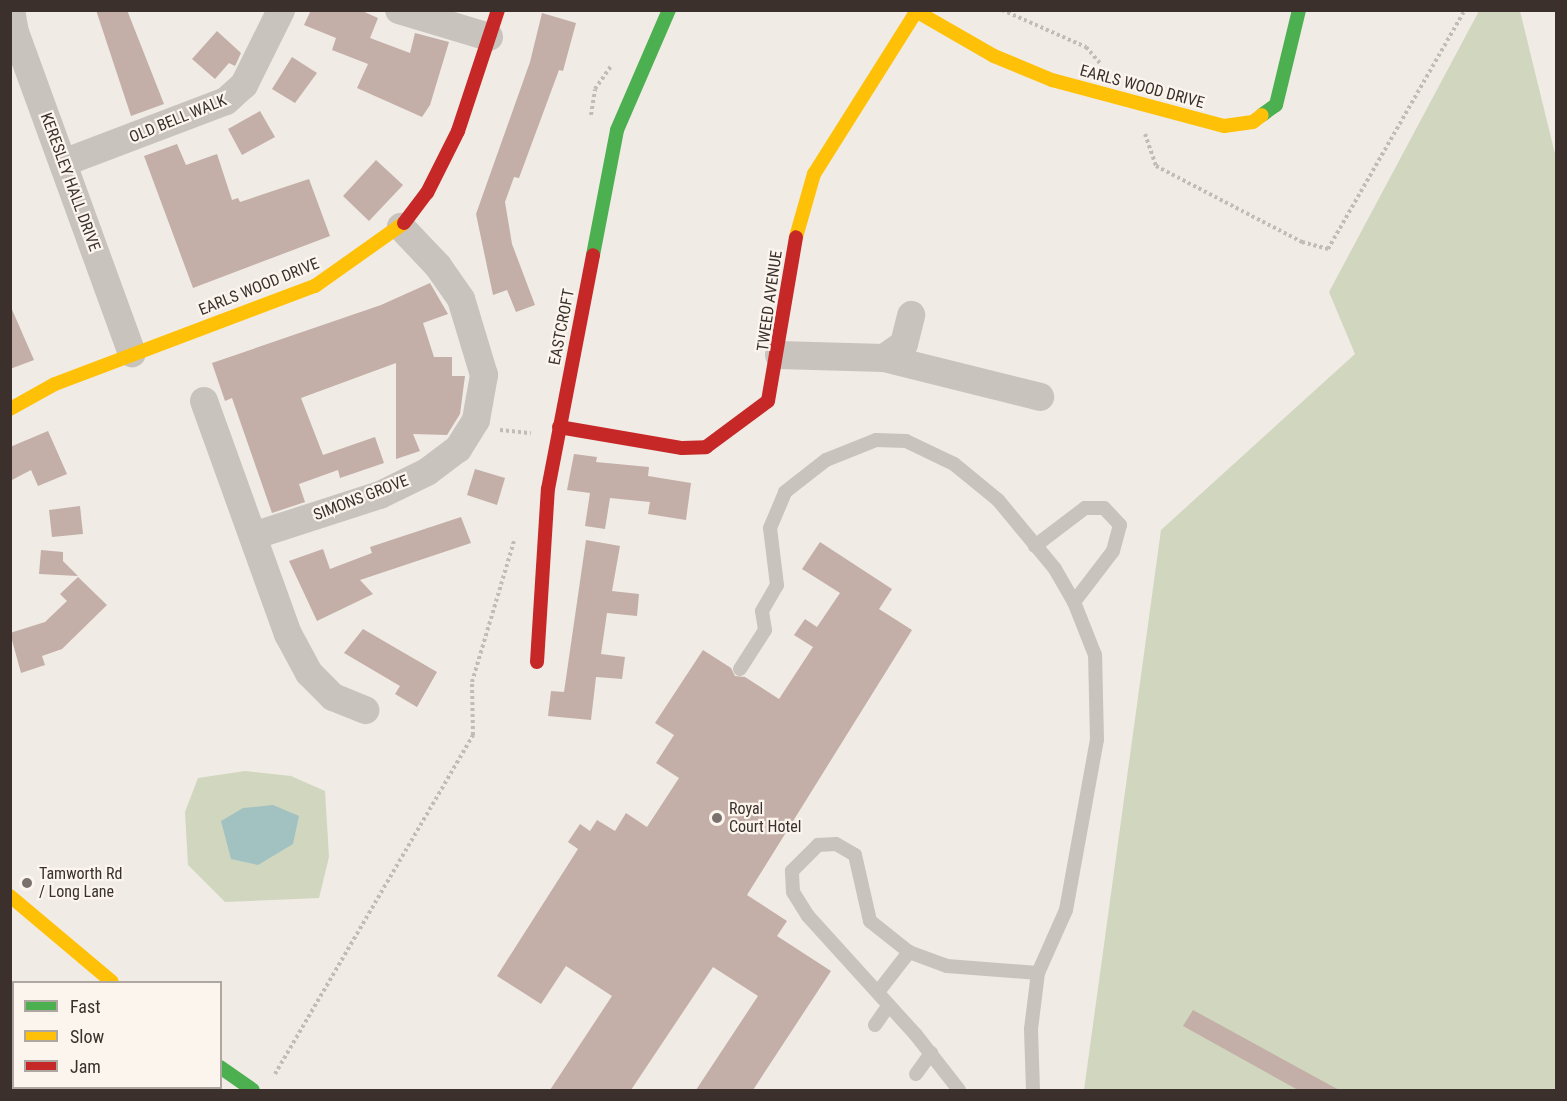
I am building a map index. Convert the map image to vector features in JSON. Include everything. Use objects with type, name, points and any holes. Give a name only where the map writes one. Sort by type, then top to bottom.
[{"type":"street","name":"KERESLEY HALL DRIVE","points":[[11,10],[63,163],[132,353]]},
{"type":"street","name":"OLD BELL WALK","points":[[63,163],[226,101],[244,86],[281,10]]},
{"type":"street","points":[[399,10],[489,37]]},
{"type":"street","name":"EARLS WOOD DRIVE","points":[[10,409],[54,384],[315,286],[401,227],[427,193],[458,131],[498,10]]},
{"type":"street","name":"EASTCROFT","points":[[537,662],[548,489],[617,130],[669,10]]},
{"type":"street","name":"EARLS WOOD DRIVE","points":[[915,11],[994,56],[1052,81],[1224,126],[1252,122],[1276,105],[1299,10]]},
{"type":"street","name":"TWEED AVENUE","points":[[559,427],[682,448],[706,447],[768,401],[779,355],[801,209],[814,174],[915,11]]},
{"type":"street","name":"SIMONS GROVE","points":[[256,535],[380,495],[427,472],[458,449],[473,426],[482,404],[484,375],[460,299],[438,266],[401,227]]},
{"type":"street","points":[[884,358],[904,344],[911,315]]},
{"type":"street","points":[[779,355],[884,358],[1040,397]]},
{"type":"street","points":[[204,401],[256,535],[288,634],[309,673],[333,697],[365,710]]},
{"type":"street","points":[[10,896],[111,981]]},
{"type":"street","points":[[222,1068],[254,1090]]},
{"type":"lane","points":[[740,669],[765,630],[762,610],[777,585],[770,528],[785,492],[826,460],[876,440],[906,441],[954,464],[998,500],[1035,546],[1074,602],[1095,655],[1097,740],[1066,910],[1038,973],[1031,1029],[1033,1090]]},
{"type":"lane","points":[[1035,546],[1085,508],[1104,508],[1120,525],[1113,551],[1074,602]]},
{"type":"lane","points":[[959,1090],[931,1053],[808,916],[793,892],[792,871],[802,857],[818,845],[836,844],[855,855],[870,921],[909,952],[947,966],[1038,973]]},
{"type":"lane","points":[[878,992],[909,952]]},
{"type":"lane","points":[[874,1025],[889,1005]]},
{"type":"lane","points":[[916,1074],[931,1053]]},
{"type":"path","points":[[589,123],[595,89],[615,60]]},
{"type":"path","points":[[473,426],[539,434]]},
{"type":"path","points":[[271,1081],[473,735],[472,682],[519,525]]},
{"type":"green space","points":[[1479,11],[1520,11],[1556,158],[1556,1090],[1084,1090],[1161,530],[1355,354],[1329,292]]},
{"type":"green space","points":[[245,771],[291,776],[325,791],[329,857],[319,898],[225,902],[188,865],[185,812],[198,778]]},
{"type":"water","points":[[273,805],[299,816],[293,844],[258,865],[231,859],[221,821],[243,808]]},
{"type":"building","points":[[96,10],[127,10],[164,104],[131,116]]},
{"type":"building","points":[[311,10],[360,10],[378,18],[370,38],[410,53],[415,33],[449,42],[430,105],[422,117],[357,88],[368,64],[332,50],[336,38],[304,25]]},
{"type":"building","points":[[542,13],[576,23],[563,71],[559,70],[519,178],[514,177],[505,202],[512,244],[535,305],[516,312],[507,290],[493,295],[476,214],[530,62]]},
{"type":"building","points":[[217,31],[241,53],[235,66],[229,63],[215,79],[192,59]]},
{"type":"building","points":[[292,57],[317,73],[295,103],[272,89]]},
{"type":"building","points":[[260,111],[275,137],[242,155],[228,129]]},
{"type":"building","points":[[177,144],[186,165],[217,154],[232,200],[238,198],[240,202],[309,179],[330,236],[193,288],[144,156]]},
{"type":"building","points":[[376,160],[403,185],[369,221],[343,196]]},
{"type":"building","points":[[430,283],[448,314],[423,323],[434,357],[452,357],[452,376],[465,376],[460,414],[447,435],[413,434],[420,451],[396,459],[396,363],[301,398],[323,455],[375,437],[384,463],[340,478],[338,470],[299,484],[305,502],[272,513],[232,398],[225,401],[212,363],[381,305]]},
{"type":"building","points":[[10,305],[34,360],[10,369]]},
{"type":"building","points":[[48,431],[67,474],[38,486],[31,470],[10,481],[10,447]]},
{"type":"building","points":[[574,454],[597,457],[596,462],[649,467],[648,476],[691,483],[686,520],[648,514],[650,502],[610,498],[605,529],[585,526],[590,493],[567,490]]},
{"type":"building","points":[[475,469],[505,478],[497,505],[467,495]]},
{"type":"building","points":[[80,506],[83,534],[52,537],[49,510]]},
{"type":"building","points":[[461,517],[471,543],[360,580],[373,594],[317,621],[289,561],[323,549],[330,569],[372,553],[370,547]]},
{"type":"building","points":[[586,540],[620,546],[612,591],[639,594],[637,616],[607,613],[601,654],[625,657],[622,679],[596,677],[591,720],[548,716],[551,691],[564,692]]},
{"type":"building","name":"Royal Court Hotel","points":[[820,542],[892,589],[879,609],[912,630],[747,895],[787,921],[777,936],[831,971],[753,1090],[696,1090],[758,996],[713,967],[631,1090],[550,1090],[612,996],[566,966],[541,1004],[497,976],[578,849],[568,842],[580,824],[590,831],[597,820],[615,831],[626,813],[647,827],[679,778],[656,763],[674,735],[655,723],[703,650],[731,668],[735,676],[745,677],[779,699],[813,647],[794,635],[805,619],[817,627],[840,593],[802,569]]},
{"type":"building","points":[[41,550],[63,552],[63,561],[78,576],[39,574]]},
{"type":"building","points":[[78,577],[107,605],[62,649],[42,656],[45,665],[21,673],[10,633],[45,622],[67,601],[60,594]]},
{"type":"building","points":[[363,629],[437,672],[417,707],[395,694],[400,686],[344,653]]},
{"type":"building","points":[[1193,1010],[1339,1090],[1298,1090],[1183,1026]]},
{"type":"traffic: fast","points":[[593,255],[617,130],[669,10]]},
{"type":"traffic: fast","points":[[1262,115],[1276,105],[1299,10]]},
{"type":"traffic: fast","points":[[222,1068],[253,1090]]},
{"type":"traffic: slow","points":[[914,10],[994,56],[1052,80],[1224,126],[1253,122],[1262,115]]},
{"type":"traffic: slow","points":[[796,237],[814,174],[916,12]]},
{"type":"traffic: slow","points":[[10,409],[55,384],[315,286],[404,223]]},
{"type":"traffic: slow","points":[[10,896],[111,981]]},
{"type":"traffic: jam","points":[[404,223],[427,193],[458,131],[498,10]]},
{"type":"traffic: jam","points":[[559,427],[682,448],[706,447],[768,401],[796,237]]},
{"type":"traffic: jam","points":[[537,662],[548,489],[593,255]]},
{"type":"place","name":"Royal Court Hotel","points":[[717,818]]},
{"type":"place","name":"Tamworth Rd / Long Lane","points":[[27,883]]}]
